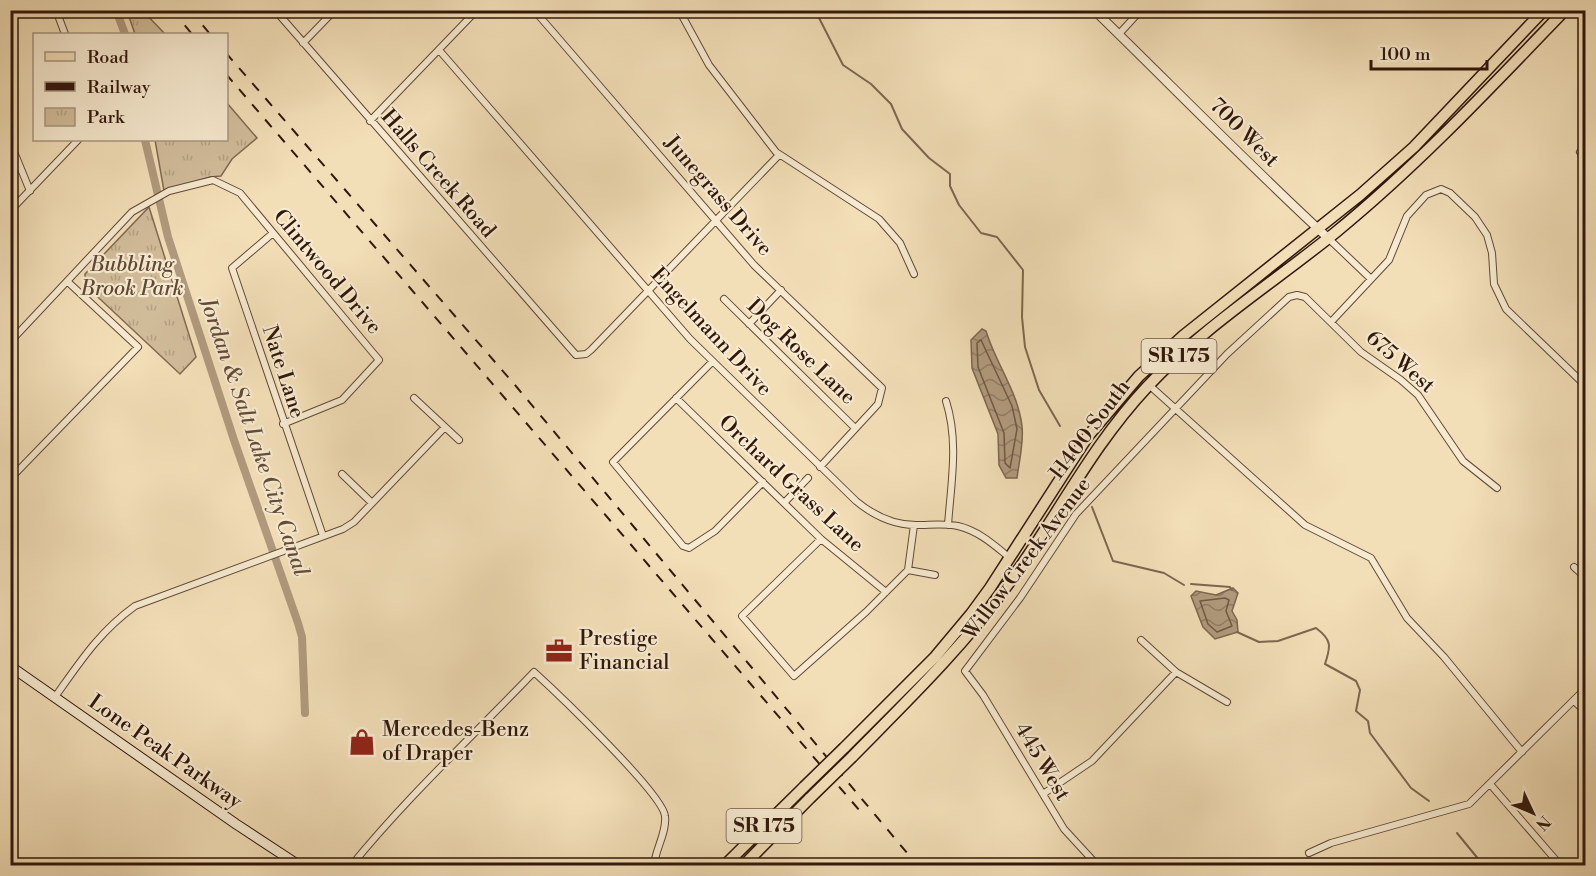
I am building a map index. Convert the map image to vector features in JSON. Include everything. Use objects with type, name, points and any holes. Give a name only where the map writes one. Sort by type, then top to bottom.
[{"type":"main road","name":"11400 South","points":[[724,866],[935,657],[971,614],[1010,558],[1088,436],[1139,376],[1183,336],[1414,147],[1544,10]]},
{"type":"main road","name":"11400 South","points":[[743,866],[977,627],[1008,585],[1104,437],[1149,385],[1200,338],[1393,184],[1445,135],[1565,10]]},
{"type":"main road","points":[[977,627],[984,609],[1013,567],[1010,558]]},
{"type":"main road","name":"Lone Peak Parkway","points":[[10,666],[300,866]]},
{"type":"street","points":[[56,10],[65,33]]},
{"type":"street","name":"Halls Creek Road","points":[[275,10],[570,351],[579,355],[588,353],[648,290]]},
{"type":"street","points":[[303,43],[335,10]]},
{"type":"street","points":[[370,121],[477,10]]},
{"type":"street","name":"Junegrass Drive","points":[[534,10],[754,265],[876,380],[882,388],[882,396],[855,428]]},
{"type":"street","points":[[679,10],[709,65],[778,155],[879,219],[900,243],[914,274]]},
{"type":"street","name":"700 West","points":[[1094,10],[1232,149],[1371,279]]},
{"type":"street","points":[[1119,34],[1141,10]]},
{"type":"street","name":"Engelmann Drive","points":[[439,50],[712,362],[856,501],[873,513],[889,520],[914,525],[948,525],[981,536],[1010,558]]},
{"type":"street","points":[[10,211],[77,141]]},
{"type":"street","points":[[10,142],[30,191]]},
{"type":"street","points":[[1580,152],[1586,158]]},
{"type":"street","points":[[648,290],[778,155]]},
{"type":"street","name":"Clintwood Drive","points":[[68,282],[132,212],[163,195],[213,180],[240,193],[379,360],[342,400],[283,424]]},
{"type":"street","points":[[1331,322],[1389,260],[1402,223],[1411,210],[1431,191],[1446,190],[1475,217],[1487,235],[1492,254],[1494,284],[1506,309],[1586,386]]},
{"type":"street","name":"Nate Lane","points":[[273,233],[232,268],[283,424],[323,536]]},
{"type":"street","points":[[10,342],[68,282],[138,347],[10,479]]},
{"type":"street","points":[[749,324],[781,290]]},
{"type":"street","name":"675 West","points":[[1297,295],[1305,297],[1361,352],[1410,387],[1425,404],[1463,461],[1497,488]]},
{"type":"street","name":"Willow Creek Avenue","points":[[965,670],[1020,598],[1076,513],[1250,332],[1285,300],[1297,295]]},
{"type":"street","name":"Dog Rose Lane","points":[[724,299],[855,428]]},
{"type":"street","points":[[712,362],[614,462],[683,546],[689,548],[695,547],[715,531],[763,482]]},
{"type":"street","points":[[1149,385],[1305,525],[1371,558],[1407,618],[1444,657],[1522,752]]},
{"type":"street","points":[[414,398],[459,441]]},
{"type":"street","name":"Orchard Grass Lane","points":[[676,398],[821,539],[886,592]]},
{"type":"street","points":[[946,401],[953,427],[954,444],[948,525]]},
{"type":"street","points":[[55,698],[110,623],[135,606],[343,530],[354,522],[445,427]]},
{"type":"street","points":[[820,467],[855,428]]},
{"type":"street","points":[[342,474],[372,503]]},
{"type":"street","points":[[784,503],[808,478]]},
{"type":"street","points":[[821,539],[742,616],[794,676],[908,570],[914,525]]},
{"type":"street","points":[[1574,567],[1586,578]]},
{"type":"street","points":[[908,570],[934,576]]},
{"type":"street","points":[[1141,640],[1176,672],[1227,702]]},
{"type":"street","name":"445 West","points":[[965,670],[1064,829],[1098,866]]},
{"type":"street","points":[[351,866],[390,817],[433,777],[534,672],[603,738],[662,806],[665,823],[654,866]]},
{"type":"street","points":[[1043,794],[1092,761],[1176,672]]},
{"type":"street","points":[[1309,854],[1331,843],[1469,804],[1586,688]]},
{"type":"street","points":[[1574,700],[1586,712]]},
{"type":"street","points":[[1491,784],[1561,866]]},
{"type":"green space","points":[[127,11],[143,11],[164,33],[135,33]]},
{"type":"green space","points":[[228,104],[257,138],[232,159],[221,176],[210,177],[164,191],[155,141],[228,141]]},
{"type":"green space","name":"Bubbling Brook Park","points":[[149,207],[196,357],[180,374],[85,285],[85,274]]},
{"type":"water","points":[[982,329],[986,331],[1020,414],[1022,439],[1017,478],[1006,478],[999,465],[998,434],[972,368],[971,340]]},
{"type":"water","points":[[1233,588],[1238,593],[1232,611],[1237,620],[1238,632],[1215,639],[1203,627],[1191,596],[1196,591],[1216,595]]},
{"type":"waterway","name":"Jordan & Salt Lake City Canal","points":[[116,10],[125,33]]},
{"type":"waterway","points":[[815,10],[843,65],[871,84],[891,104],[902,129],[929,158],[950,174],[950,186],[959,205],[981,233],[997,237],[1023,270],[1022,317],[1025,347],[1039,390],[1060,426]]},
{"type":"waterway","name":"Jordan & Salt Lake City Canal","points":[[145,141],[168,237],[234,440],[302,637],[305,713]]},
{"type":"waterway","points":[[1092,507],[1113,561],[1164,573],[1184,585]]},
{"type":"waterway","points":[[1191,584],[1230,587],[1232,590]]},
{"type":"waterway","points":[[1237,632],[1259,642],[1278,641],[1316,628],[1321,632],[1329,644],[1325,664],[1356,681],[1360,690],[1356,711],[1368,721],[1370,733],[1411,788],[1429,801]]},
{"type":"waterway","points":[[1457,833],[1484,866]]},
{"type":"railway","points":[[172,10],[191,33]]},
{"type":"railway","points":[[190,10],[209,33]]},
{"type":"railway","points":[[228,55],[515,385],[918,866]]},
{"type":"railway","points":[[228,76],[860,811]]},
{"type":"place","name":"Prestige Financial","points":[[559,651]]},
{"type":"place","name":"Mercedes-Benz of Draper","points":[[362,742]]}]
